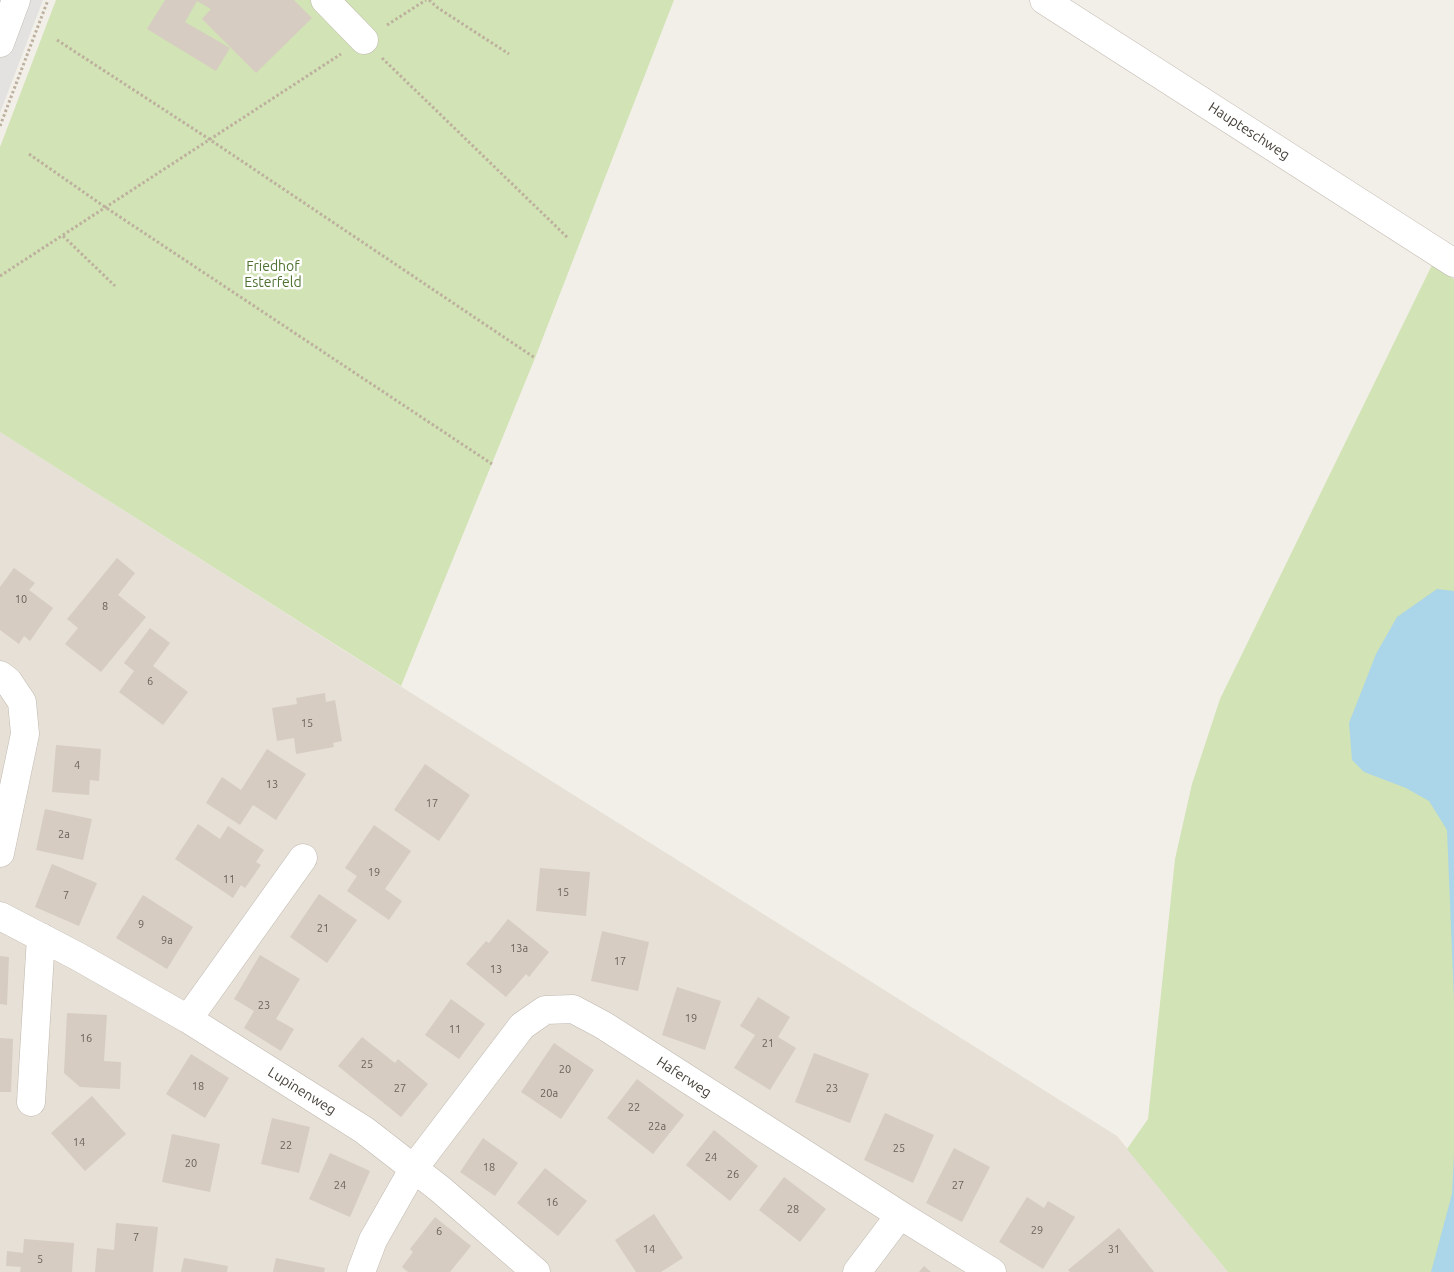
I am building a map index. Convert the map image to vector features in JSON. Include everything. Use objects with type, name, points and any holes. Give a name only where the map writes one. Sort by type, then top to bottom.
[{"type":"street","points":[[0,43],[16,0]]},
{"type":"street","points":[[325,0],[364,40]]},
{"type":"street","name":"Haupteschweg","points":[[1044,0],[1454,263]]},
{"type":"street","points":[[0,675],[8,681],[22,702],[25,734],[0,853]]},
{"type":"street","points":[[188,1019],[304,858]]},
{"type":"street","name":"Lupinenweg","points":[[0,916],[77,956],[188,1019],[364,1130],[414,1168]]},
{"type":"street","points":[[31,1102],[41,937]]},
{"type":"street","name":"Haferweg","points":[[361,1272],[373,1240],[414,1168],[522,1026],[545,1010],[573,1009],[603,1025],[992,1272]]},
{"type":"street","points":[[414,1168],[536,1272]]},
{"type":"street","points":[[857,1272],[900,1215]]},
{"type":"path","points":[[0,126],[48,0]]},
{"type":"path","points":[[0,276],[209,139],[428,0],[509,54]]},
{"type":"path","points":[[58,40],[535,358]]},
{"type":"path","points":[[364,40],[568,238]]},
{"type":"path","points":[[29,154],[105,208],[492,464]]},
{"type":"path","points":[[63,236],[114,286]]},
{"type":"shaded area","points":[[20,0],[43,0],[0,113],[0,53]]},
{"type":"shaded area","points":[[0,432],[408,691],[1117,1136],[1228,1272],[0,1272]]},
{"type":"green space","name":"Friedhof Esterfeld","points":[[56,0],[674,0],[535,358],[401,686],[0,432],[0,147]]},
{"type":"green space","points":[[1432,265],[1454,279],[1454,1272],[1228,1272],[1127,1149],[1148,1119],[1175,859],[1192,784],[1220,699]]},
{"type":"water","points":[[1437,589],[1454,591],[1454,1001],[1447,830],[1429,801],[1406,788],[1364,772],[1352,760],[1349,723],[1376,654],[1397,617]]},
{"type":"water","points":[[1454,1153],[1454,1272],[1431,1272],[1452,1194]]},
{"type":"building","points":[[165,0],[294,0],[312,18],[256,73],[202,19],[211,9],[197,1],[185,22],[230,48],[216,71],[147,29]]},
{"type":"building","points":[[117,558],[135,573],[118,595],[146,617],[101,672],[65,644],[78,628],[67,619]]},
{"type":"building","points":[[14,568],[35,583],[29,590],[53,608],[30,641],[24,636],[19,644],[0,630],[0,587]]},
{"type":"building","points":[[150,628],[170,643],[153,666],[188,692],[163,725],[119,692],[134,671],[124,663]]},
{"type":"building","points":[[325,693],[326,702],[335,700],[342,741],[333,743],[334,747],[296,754],[294,738],[277,741],[272,708],[297,704],[296,698]]},
{"type":"building","points":[[56,745],[101,749],[99,781],[90,780],[89,795],[52,792]]},
{"type":"building","points":[[267,749],[306,774],[276,820],[253,805],[240,825],[206,803],[222,777],[241,790]]},
{"type":"building","points":[[425,764],[470,795],[439,841],[394,810]]},
{"type":"building","points":[[45,809],[92,819],[83,860],[36,850]]},
{"type":"building","points":[[198,824],[220,839],[228,826],[264,850],[256,862],[261,865],[245,888],[241,885],[233,898],[175,859]]},
{"type":"building","points":[[374,825],[411,851],[385,889],[402,901],[389,920],[347,891],[357,876],[345,868]]},
{"type":"building","points":[[52,864],[97,883],[79,926],[35,907]]},
{"type":"building","points":[[540,868],[590,872],[586,916],[536,911]]},
{"type":"building","points":[[319,894],[357,920],[327,963],[290,937]]},
{"type":"building","points":[[143,895],[193,927],[167,969],[116,938]]},
{"type":"building","points":[[508,919],[549,952],[529,977],[526,974],[506,997],[466,964],[486,941],[489,943]]},
{"type":"building","points":[[602,931],[649,942],[638,991],[591,981]]},
{"type":"building","points":[[260,955],[300,979],[276,1019],[294,1029],[281,1051],[244,1028],[254,1011],[234,999]]},
{"type":"building","points":[[0,956],[9,957],[7,1005],[0,1004]]},
{"type":"building","points":[[677,987],[721,1001],[705,1050],[662,1035]]},
{"type":"building","points":[[758,997],[790,1017],[778,1037],[796,1048],[770,1090],[734,1068],[755,1035],[740,1026]]},
{"type":"building","points":[[451,999],[485,1024],[459,1059],[425,1035]]},
{"type":"building","points":[[67,1013],[107,1015],[104,1061],[121,1062],[120,1089],[80,1087],[64,1073]]},
{"type":"building","points":[[362,1037],[395,1063],[398,1059],[428,1084],[401,1117],[338,1066]]},
{"type":"building","points":[[0,1038],[13,1039],[11,1092],[0,1092]]},
{"type":"building","points":[[554,1043],[594,1070],[561,1119],[521,1092]]},
{"type":"building","points":[[814,1053],[869,1074],[850,1123],[795,1102]]},
{"type":"building","points":[[191,1054],[229,1078],[205,1118],[166,1094]]},
{"type":"building","points":[[637,1079],[684,1115],[653,1154],[607,1118]]},
{"type":"building","points":[[92,1096],[126,1134],[85,1171],[51,1133]]},
{"type":"building","points":[[885,1113],[934,1135],[913,1183],[864,1160]]},
{"type":"building","points":[[272,1118],[310,1127],[299,1173],[261,1164]]},
{"type":"building","points":[[714,1130],[758,1166],[730,1201],[686,1165]]},
{"type":"building","points":[[172,1134],[220,1144],[210,1192],[162,1182]]},
{"type":"building","points":[[483,1138],[518,1163],[495,1196],[460,1172]]},
{"type":"building","points":[[954,1148],[990,1167],[962,1222],[926,1203]]},
{"type":"building","points":[[330,1153],[370,1171],[350,1217],[309,1199]]},
{"type":"building","points":[[545,1168],[587,1201],[558,1236],[517,1203]]},
{"type":"building","points":[[784,1177],[826,1209],[800,1242],[759,1210]]},
{"type":"building","points":[[1027,1197],[1044,1208],[1048,1201],[1075,1217],[1043,1269],[999,1242]]},
{"type":"building","points":[[654,1214],[683,1258],[661,1272],[636,1272],[615,1240]]},
{"type":"building","points":[[435,1217],[471,1246],[450,1272],[408,1272],[402,1267],[413,1252],[410,1249]]},
{"type":"building","points":[[116,1223],[158,1227],[153,1272],[95,1272],[97,1248],[114,1250]]},
{"type":"building","points":[[1119,1228],[1154,1272],[1070,1272],[1068,1270]]},
{"type":"building","points":[[24,1239],[74,1243],[72,1272],[20,1272],[21,1267],[6,1266],[7,1251],[23,1253]]},
{"type":"building","points":[[184,1258],[228,1266],[227,1272],[181,1272]]},
{"type":"building","points":[[276,1258],[325,1268],[324,1272],[273,1272]]},
{"type":"building","points":[[924,1266],[931,1272],[919,1272]]}]
